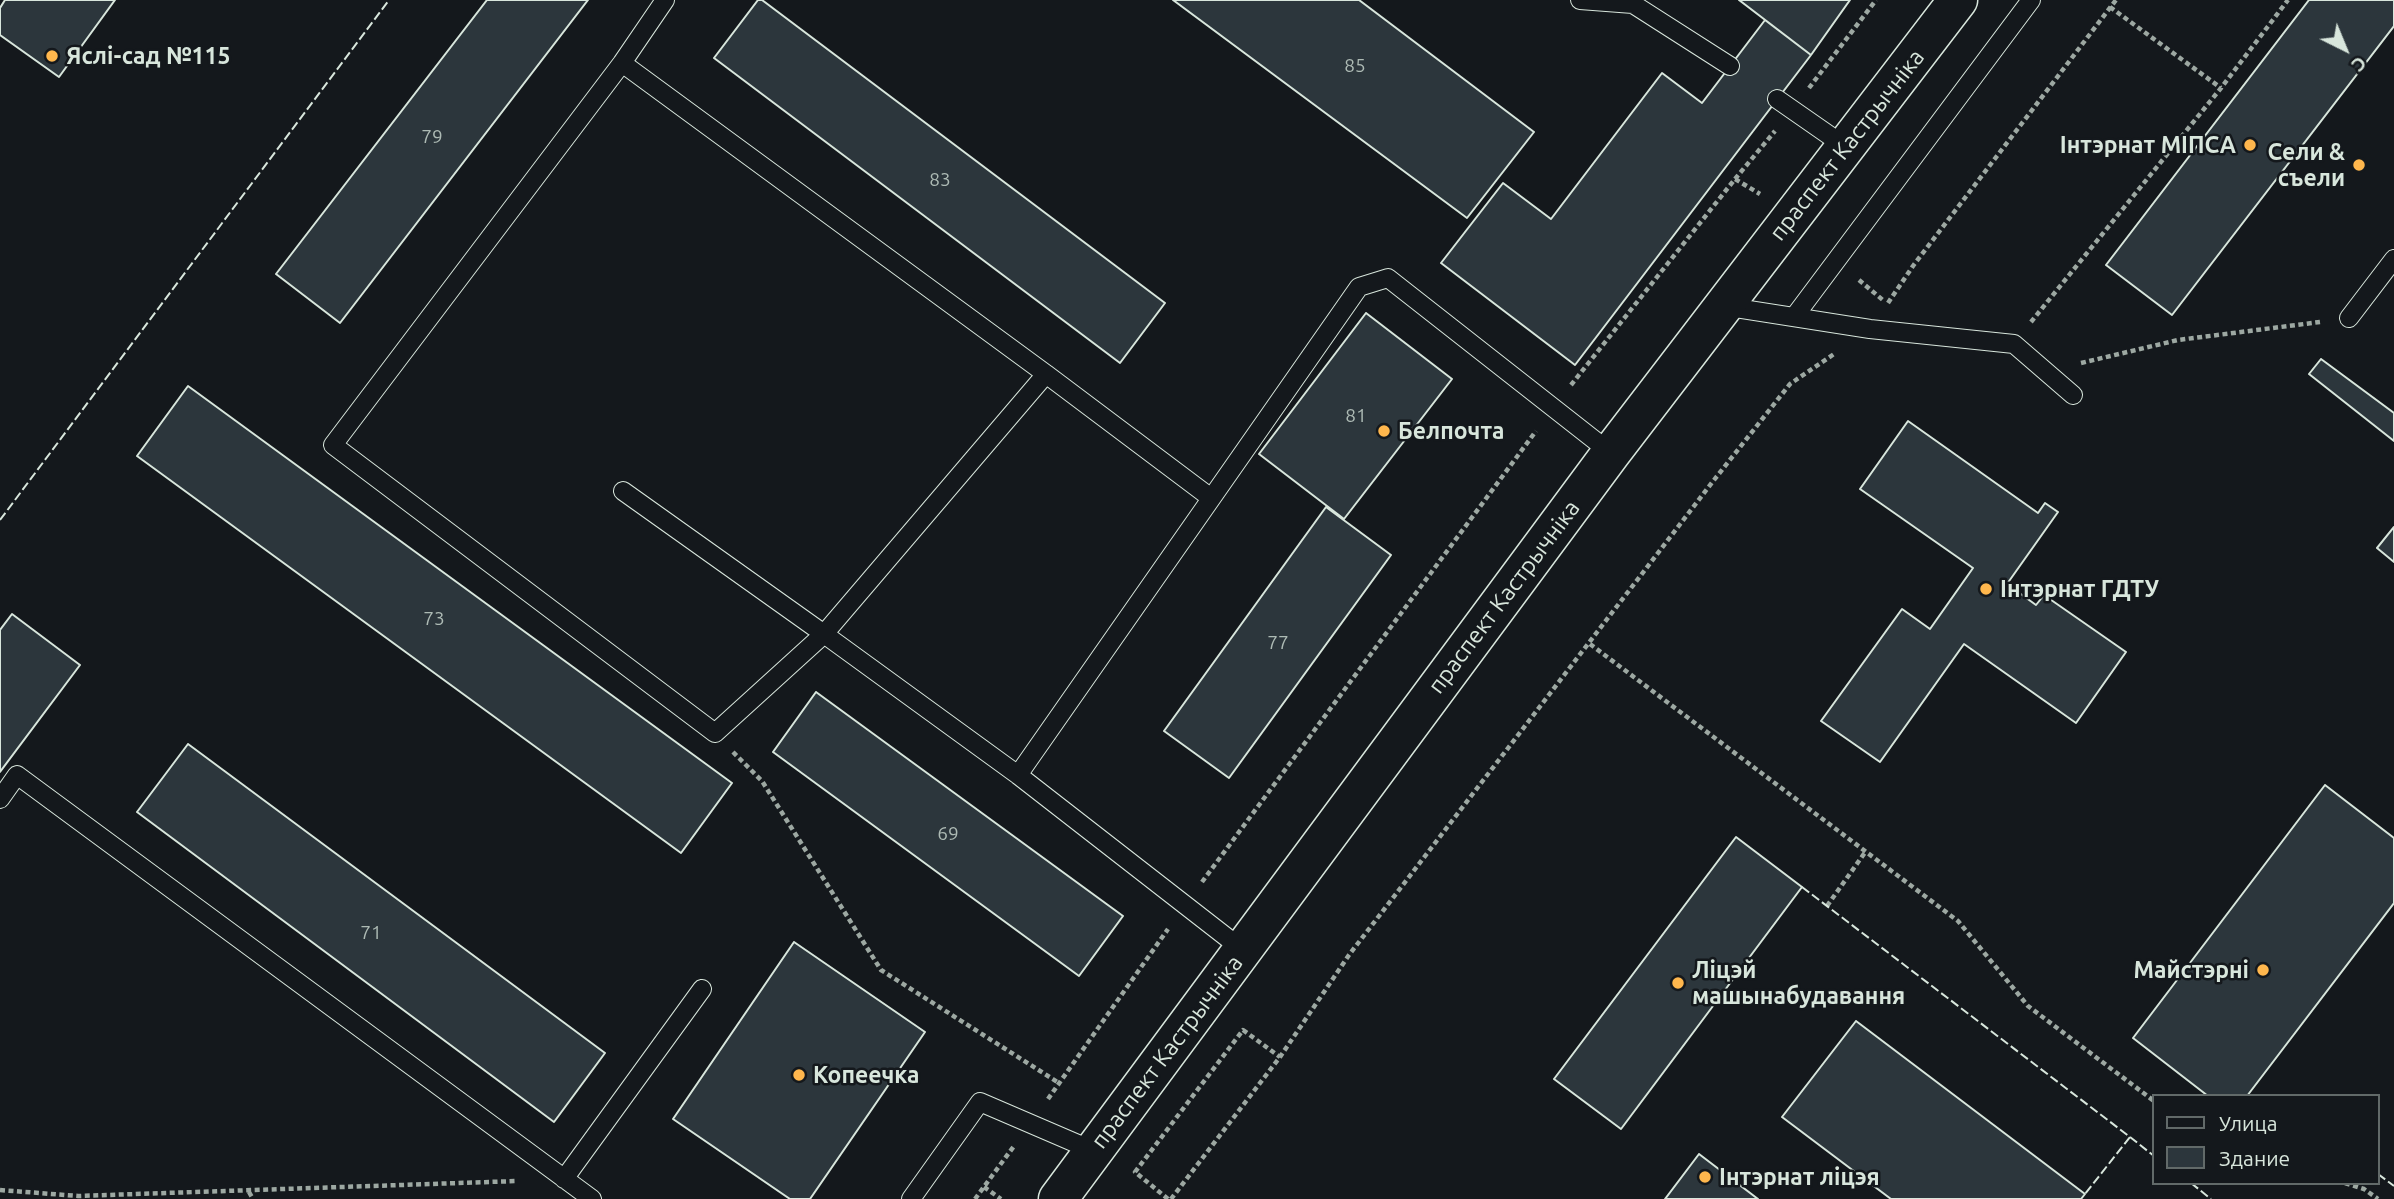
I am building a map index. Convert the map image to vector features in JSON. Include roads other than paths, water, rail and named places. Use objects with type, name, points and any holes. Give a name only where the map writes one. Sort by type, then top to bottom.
[{"type":"main road","name":"праспект Кастрычніка","points":[[1058,1199],[1611,453],[1958,0]]},
{"type":"lane","points":[[665,0],[622,63],[333,445],[715,733],[824,634],[1046,373]]},
{"type":"lane","points":[[1580,0],[1633,4],[1730,66]]},
{"type":"lane","points":[[1794,317],[2031,0]]},
{"type":"lane","points":[[622,63],[1046,373],[1211,498]]},
{"type":"lane","points":[[1777,99],[1846,147]]},
{"type":"lane","points":[[2349,318],[2394,259]]},
{"type":"lane","points":[[1018,775],[1359,286],[1388,278],[1611,453]]},
{"type":"lane","points":[[1723,306],[1870,329],[2014,344],[2073,395]]},
{"type":"lane","points":[[623,491],[1018,775],[1243,950]]},
{"type":"lane","points":[[0,799],[17,775],[592,1199]]},
{"type":"lane","points":[[564,1179],[702,989]]},
{"type":"lane","points":[[911,1199],[980,1102],[1094,1151]]},
{"type":"place","name":"Яслі-сад №115","points":[[52,56]]},
{"type":"place","name":"Інтэрнат МІПСА","points":[[2250,145]]},
{"type":"place","name":"Сели & съели","points":[[2359,165]]},
{"type":"place","name":"Белпочта","points":[[1384,431]]},
{"type":"place","name":"Інтэрнат ГДТУ","points":[[1986,589]]},
{"type":"place","name":"Майстэрні","points":[[2263,970]]},
{"type":"place","name":"Ліцэй машынабудавання","points":[[1678,983]]},
{"type":"place","name":"Копеечка","points":[[799,1075]]},
{"type":"place","name":"Інтэрнат ліцэя","points":[[1705,1177]]}]
